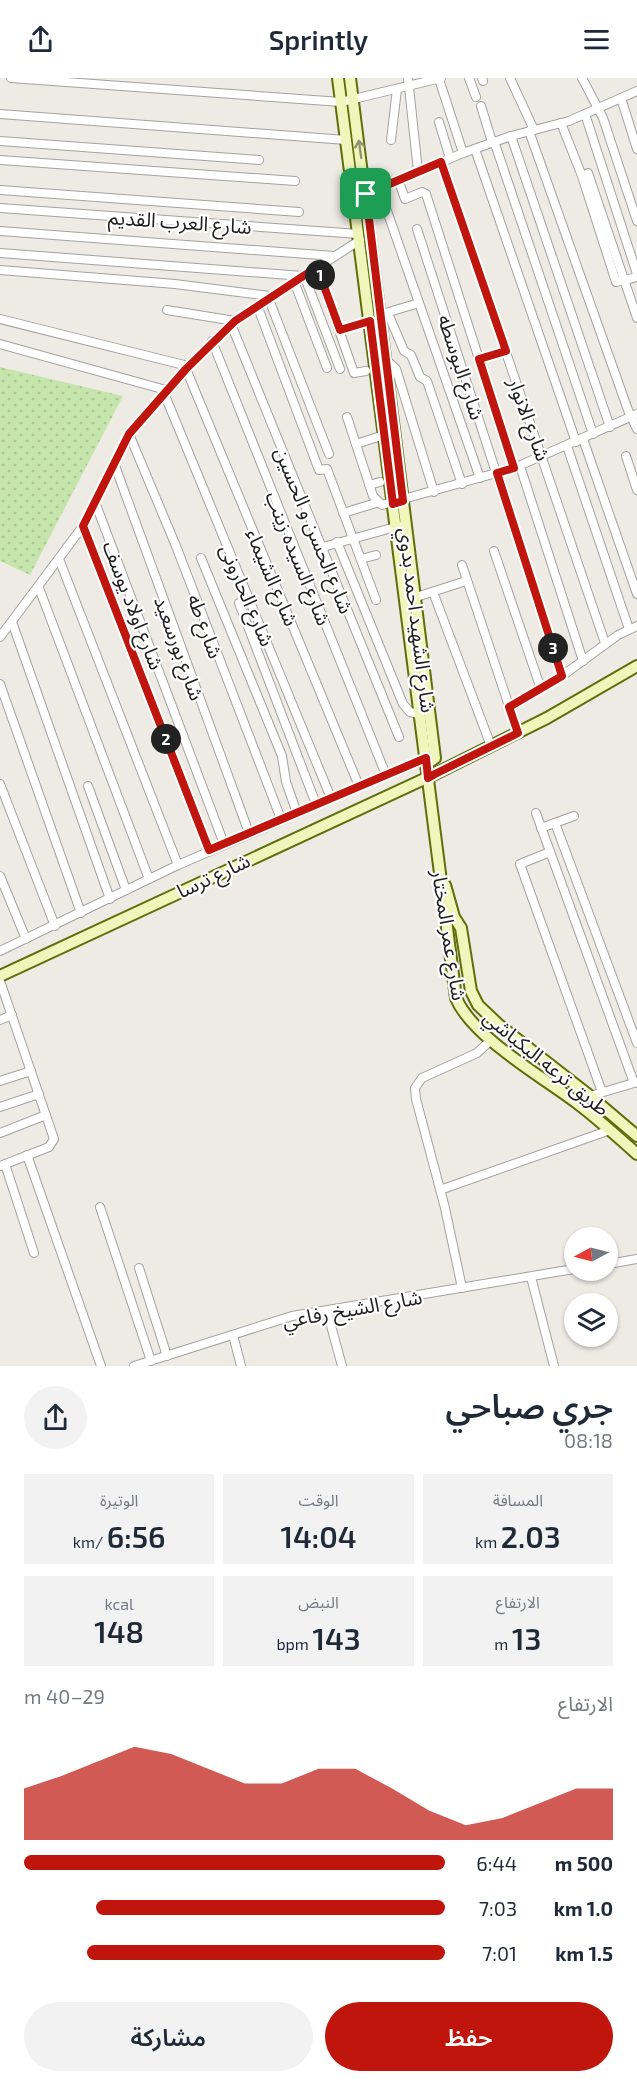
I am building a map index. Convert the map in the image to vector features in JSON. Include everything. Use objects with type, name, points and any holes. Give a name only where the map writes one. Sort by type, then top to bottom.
[{"type":"street","points":[[10,78],[341,102],[397,89],[409,82],[440,78],[463,153]]},
{"type":"street","name":"شارع الشهيد احمد بدوي","points":[[338,78],[360,237],[387,359],[398,502],[410,599],[435,758],[426,761]]},
{"type":"street","name":"شارع الشهيد احمد بدوي","points":[[350,78],[366,194],[377,317],[384,435],[398,502]]},
{"type":"street","points":[[469,78],[476,97]]},
{"type":"street","points":[[510,78],[532,130],[637,429]]},
{"type":"street","points":[[582,78],[599,108],[637,221]]},
{"type":"street","points":[[409,82],[414,150],[418,171]]},
{"type":"street","points":[[391,141],[397,89]]},
{"type":"street","points":[[366,194],[463,153],[511,136],[561,123],[637,91]]},
{"type":"street","points":[[621,98],[637,149]]},
{"type":"street","points":[[481,106],[593,434]]},
{"type":"street","points":[[0,114],[346,140]]},
{"type":"street","points":[[561,123],[585,174],[616,282],[624,280],[637,275],[585,114]]},
{"type":"street","points":[[439,122],[450,158]]},
{"type":"street","points":[[511,136],[610,427]]},
{"type":"street","points":[[0,141],[259,160]]},
{"type":"street","points":[[475,149],[637,594]]},
{"type":"street","points":[[0,160],[295,181]]},
{"type":"street","name":"شارع الانوار","points":[[441,162],[544,457],[605,643]]},
{"type":"street","points":[[585,174],[602,166]]},
{"type":"street","points":[[398,179],[405,198],[423,192],[426,194],[479,359],[583,661]]},
{"type":"street","points":[[380,188],[480,478]]},
{"type":"street","points":[[0,190],[299,212]]},
{"type":"street","name":"شارع العرب القديم","points":[[0,208],[360,237]]},
{"type":"street","name":"شارع البوسطه","points":[[417,229],[562,676]]},
{"type":"street","points":[[0,231],[334,256]]},
{"type":"street","points":[[0,637],[39,588],[83,526],[129,434],[187,367],[233,322],[360,237]]},
{"type":"street","points":[[0,253],[303,275]]},
{"type":"street","points":[[317,267],[354,373],[366,371]]},
{"type":"street","points":[[0,270],[175,284],[269,297]]},
{"type":"street","points":[[303,275],[340,369]]},
{"type":"street","points":[[624,280],[637,318]]},
{"type":"street","points":[[294,281],[327,368]]},
{"type":"street","points":[[269,297],[329,454]]},
{"type":"street","points":[[340,330],[419,303]]},
{"type":"street","points":[[257,304],[319,470],[327,469],[376,600]]},
{"type":"street","points":[[166,310],[233,322]]},
{"type":"street","points":[[377,317],[390,318],[407,354],[411,355],[420,377],[427,381],[462,484]]},
{"type":"street","points":[[0,319],[187,367]]},
{"type":"street","name":"شارع الحسن و الحسين","points":[[233,322],[399,737]]},
{"type":"street","name":"شارع السيده زينب","points":[[212,341],[386,775]]},
{"type":"street","points":[[0,344],[165,392]]},
{"type":"street","points":[[479,359],[506,351]]},
{"type":"street","points":[[407,354],[387,359],[396,369],[434,492]]},
{"type":"street","name":"شارع الشيماء","points":[[187,367],[359,786]]},
{"type":"street","name":"شارع الحارونى","points":[[165,392],[331,798]]},
{"type":"street","points":[[392,412],[409,409]]},
{"type":"street","points":[[347,417],[369,485],[376,502],[382,505],[517,467],[634,416]]},
{"type":"street","name":"شارع طه","points":[[129,434],[176,546],[281,819]]},
{"type":"street","points":[[356,444],[384,435]]},
{"type":"street","points":[[509,707],[562,676],[605,643],[633,627],[567,446]]},
{"type":"street","points":[[626,456],[637,490]]},
{"type":"street","name":"شارع بورسعيد","points":[[114,463],[249,833]]},
{"type":"street","points":[[369,485],[380,482]]},
{"type":"street","name":"شارع اولاد يوسف","points":[[95,502],[224,844]]},
{"type":"street","points":[[343,513],[376,502]]},
{"type":"street","points":[[83,526],[209,850]]},
{"type":"street","points":[[323,547],[352,537],[401,526]]},
{"type":"street","points":[[337,542],[403,704],[410,712],[419,714]]},
{"type":"street","points":[[494,552],[541,689]]},
{"type":"street","points":[[361,559],[376,555]]},
{"type":"street","points":[[201,558],[282,756],[286,782],[297,813]]},
{"type":"street","points":[[59,559],[177,865]]},
{"type":"street","points":[[462,565],[518,733]]},
{"type":"street","points":[[410,599],[466,581]]},
{"type":"street","points":[[39,588],[149,879]]},
{"type":"street","points":[[433,592],[491,746]]},
{"type":"street","name":"شارع الشهيد احمد بدوي","points":[[410,599],[419,714],[428,778]]},
{"type":"street","points":[[239,603],[316,804]]},
{"type":"street","points":[[12,622],[110,898]]},
{"type":"street","name":"شارع ترسا","points":[[0,976],[428,778],[599,690],[637,666]]},
{"type":"street","points":[[0,684],[81,913]]},
{"type":"street","points":[[0,951],[209,850],[359,786],[426,761]]},
{"type":"street","name":"شارع عمر المختار","points":[[428,778],[456,998],[469,1020],[491,1040],[583,1097],[610,1130],[635,1145]]},
{"type":"street","points":[[0,784],[54,926]]},
{"type":"street","points":[[88,786],[126,890]]},
{"type":"street","points":[[536,813],[636,1082],[583,1097]]},
{"type":"street","points":[[541,828],[574,816]]},
{"type":"street","points":[[555,823],[637,1043]]},
{"type":"street","points":[[550,852],[520,864],[602,1092]]},
{"type":"street","points":[[0,876],[26,939]]},
{"type":"street","name":"طريق ترعه البكباشي","points":[[440,878],[449,893],[454,917],[462,931],[470,986],[475,1001],[635,1145]]},
{"type":"street","points":[[0,981],[54,1139],[53,1144],[2,1165],[34,1252]]},
{"type":"street","points":[[0,1020],[12,1016]]},
{"type":"street","points":[[462,1288],[415,1094],[422,1078],[477,1053],[491,1040]]},
{"type":"street","points":[[0,1081],[31,1071]]},
{"type":"street","points":[[0,1107],[39,1094]]},
{"type":"street","points":[[0,1133],[46,1115]]},
{"type":"street","points":[[440,1190],[610,1130]]},
{"type":"street","points":[[27,1155],[101,1366]]},
{"type":"street","points":[[100,1207],[151,1361]]},
{"type":"street","points":[[618,1262],[637,1259]]},
{"type":"street","points":[[139,1269],[167,1356]]},
{"type":"street","name":"شارع الشيخ رفاعي","points":[[134,1366],[292,1316],[564,1271]]},
{"type":"street","points":[[531,1277],[554,1366]]},
{"type":"street","points":[[327,1311],[342,1366]]},
{"type":"street","points":[[233,1335],[241,1366]]},
{"type":"green space","points":[[0,367],[123,396],[30,575],[0,561]]},
{"type":"route","points":[[441,162],[506,351],[479,359],[514,468],[497,473],[562,676],[509,707],[518,733],[428,778],[426,758],[209,850],[83,526],[129,434],[164,393],[212,341],[235,321],[257,304],[317,267],[340,330],[370,321],[393,504],[403,501],[366,194],[441,162]]}]
